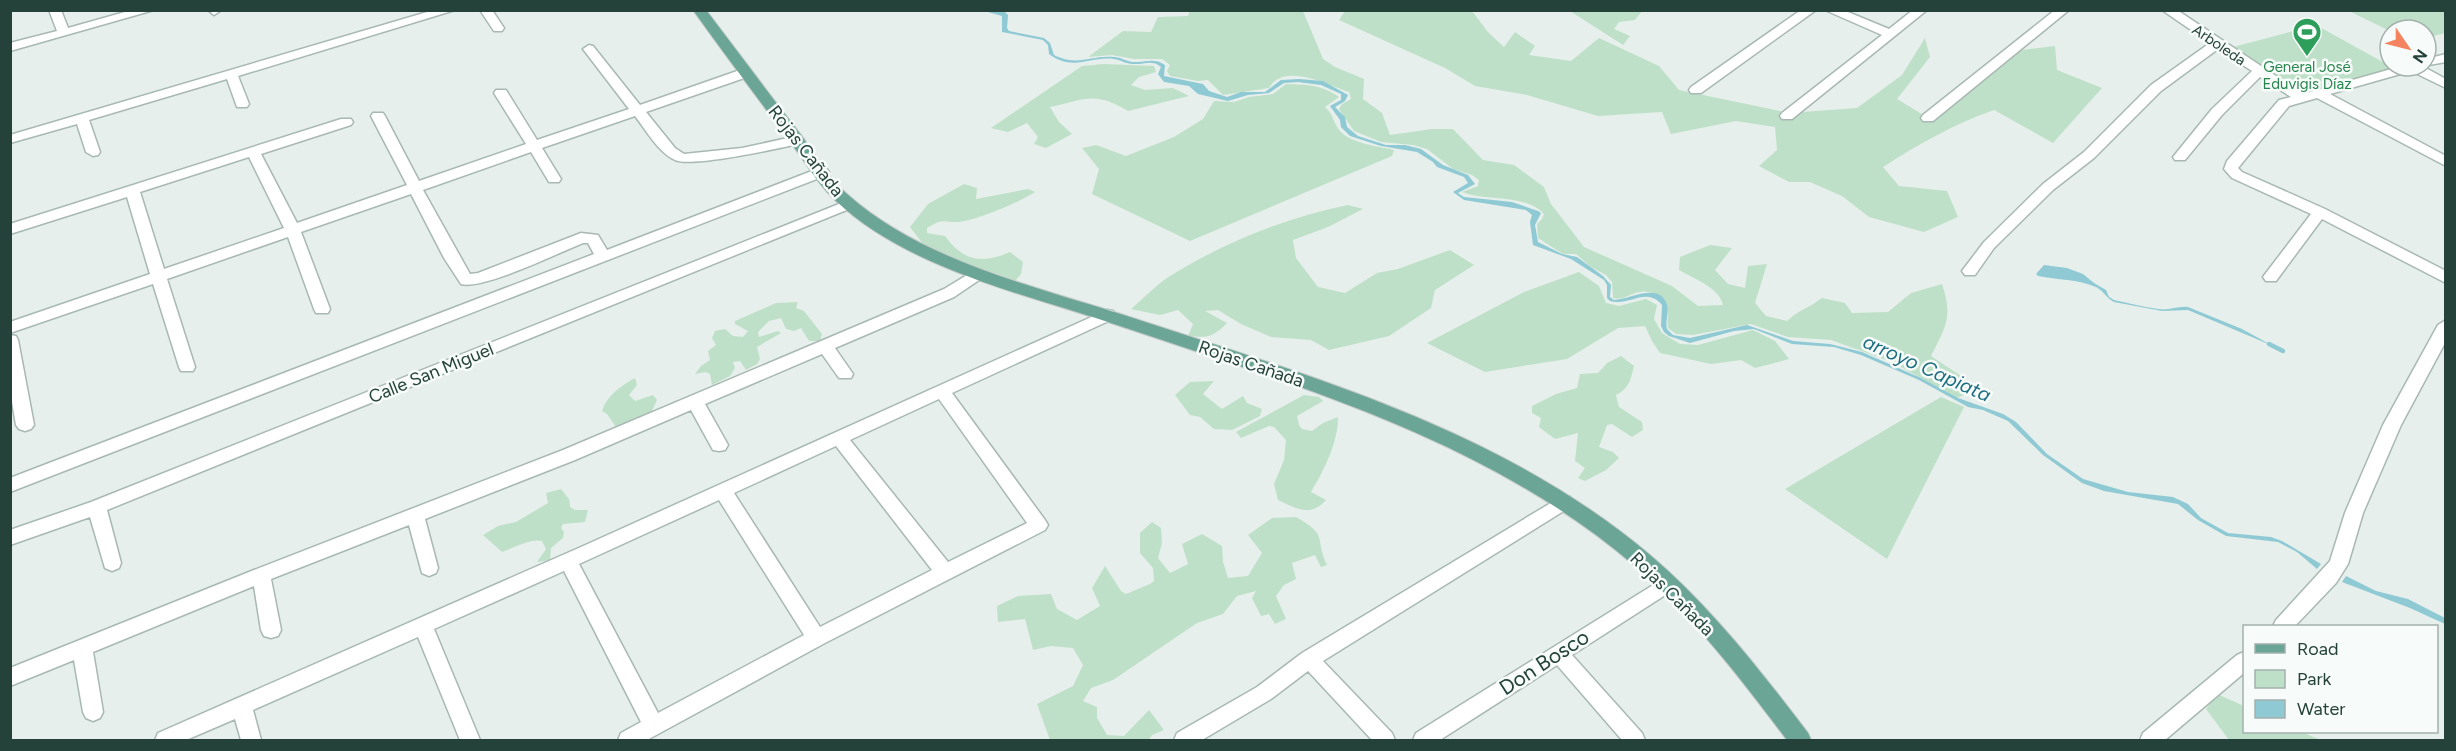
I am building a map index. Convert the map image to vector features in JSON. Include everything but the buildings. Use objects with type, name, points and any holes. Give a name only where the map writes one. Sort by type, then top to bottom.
[{"type":"main road","name":"Rojas Cañada","points":[[699,10],[839,196],[865,218],[924,251],[977,274],[1107,315],[1330,391],[1412,422],[1506,466],[1564,502],[1645,563],[1689,607],[1771,701],[1800,741]]},
{"type":"street","points":[[55,10],[64,33]]},
{"type":"street","points":[[10,47],[148,10]]},
{"type":"street","points":[[10,139],[449,10]]},
{"type":"street","points":[[486,10],[498,28]]},
{"type":"street","points":[[1696,90],[1810,10]]},
{"type":"street","points":[[1831,10],[1891,34]]},
{"type":"street","points":[[1788,116],[1921,10]]},
{"type":"street","points":[[1928,118],[2063,10]]},
{"type":"street","name":"Arboleda","points":[[2168,10],[2301,98]]},
{"type":"street","points":[[1970,271],[1989,245],[2048,187],[2089,155],[2156,88],[2217,44]]},
{"type":"street","points":[[589,49],[670,151],[681,158],[742,152],[797,140]]},
{"type":"street","points":[[2180,157],[2217,112],[2259,71]]},
{"type":"street","points":[[10,328],[745,73]]},
{"type":"street","points":[[231,74],[242,104]]},
{"type":"street","points":[[2378,77],[2284,103],[2232,164],[2231,169],[2237,175],[2320,212],[2445,278]]},
{"type":"street","points":[[501,93],[536,146],[554,179]]},
{"type":"street","points":[[2320,94],[2445,162]]},
{"type":"street","points":[[378,116],[466,280],[481,278],[580,237],[593,238],[603,256]]},
{"type":"street","points":[[82,118],[93,152]]},
{"type":"street","points":[[10,229],[346,122]]},
{"type":"street","points":[[253,152],[293,230],[322,309]]},
{"type":"street","points":[[10,484],[822,172]]},
{"type":"street","points":[[132,190],[187,367]]},
{"type":"street","name":"Calle San Miguel","points":[[10,538],[97,507],[849,204]]},
{"type":"street","points":[[2271,277],[2320,212]]},
{"type":"street","points":[[10,677],[261,575],[569,455],[949,293],[977,274]]},
{"type":"street","points":[[165,741],[723,491],[1107,315]]},
{"type":"street","points":[[2285,625],[2334,571],[2354,513],[2392,425],[2445,326]]},
{"type":"street","points":[[10,340],[25,425]]},
{"type":"street","points":[[826,347],[845,374]]},
{"type":"street","points":[[628,741],[816,638],[1039,525],[942,391]]},
{"type":"street","points":[[695,401],[718,445]]},
{"type":"street","points":[[839,438],[945,574]]},
{"type":"street","points":[[723,491],[816,638]]},
{"type":"street","points":[[1184,741],[1264,693],[1310,659],[1564,502]]},
{"type":"street","points":[[97,507],[112,563]]},
{"type":"street","points":[[415,515],[429,568]]},
{"type":"street","points":[[568,561],[654,727]]},
{"type":"street","points":[[261,575],[271,630]]},
{"type":"street","name":"Don Bosco","points":[[1429,739],[1558,653],[1666,585]]},
{"type":"street","points":[[423,626],[470,741]]},
{"type":"street","points":[[82,649],[93,712]]},
{"type":"street","points":[[1558,653],[1635,741]]},
{"type":"street","points":[[1310,659],[1385,741]]},
{"type":"street","points":[[2150,741],[2243,662]]},
{"type":"street","points":[[242,706],[251,741]]},
{"type":"green space","points":[[1190,10],[1303,11],[1323,59],[1335,67],[1364,79],[1363,99],[1382,113],[1390,135],[1432,129],[1453,129],[1483,160],[1514,165],[1544,187],[1551,204],[1584,247],[1672,286],[1698,306],[1723,305],[1717,293],[1711,288],[1679,270],[1680,257],[1710,245],[1732,248],[1715,270],[1728,284],[1745,288],[1748,266],[1767,264],[1755,303],[1766,316],[1787,321],[1822,298],[1845,303],[1852,313],[1888,312],[1911,293],[1942,284],[1947,305],[1946,321],[1931,356],[1979,388],[1957,398],[1892,362],[1831,340],[1788,337],[1751,324],[1693,335],[1676,334],[1668,328],[1667,307],[1659,296],[1651,292],[1642,292],[1622,298],[1613,298],[1612,282],[1606,275],[1591,267],[1576,254],[1563,254],[1538,238],[1537,224],[1544,214],[1536,207],[1516,200],[1482,197],[1462,192],[1478,186],[1479,180],[1472,175],[1453,169],[1427,149],[1413,145],[1381,142],[1354,131],[1339,109],[1342,104],[1351,99],[1349,92],[1331,85],[1308,78],[1285,76],[1276,80],[1269,88],[1223,95],[1208,80],[1198,81],[1170,76],[1167,71],[1170,65],[1162,59],[1134,59],[1112,55],[1088,57],[1123,31],[1151,32],[1158,17],[1188,16]]},
{"type":"green space","points":[[1345,11],[1472,11],[1488,32],[1504,47],[1515,32],[1535,46],[1529,55],[1571,61],[1599,38],[1659,66],[1679,90],[1789,113],[1857,108],[1902,75],[1925,38],[1930,57],[1897,99],[1925,116],[2004,52],[2055,46],[2057,70],[2102,88],[2053,143],[1994,110],[1937,135],[1883,167],[1899,186],[1947,191],[1958,217],[1924,232],[1869,217],[1842,196],[1810,182],[1789,182],[1759,166],[1777,150],[1775,127],[1736,121],[1671,134],[1662,112],[1598,116],[1527,95],[1475,86],[1445,68],[1339,20]]},
{"type":"green space","points":[[1570,11],[1642,11],[1635,20],[1619,22],[1614,29],[1630,36],[1623,45]]},
{"type":"green space","points":[[2349,11],[2445,11],[2445,33],[2438,35],[2438,18],[2378,18],[2378,25]]},
{"type":"green space","name":"General José Eduvigis Díaz","points":[[2316,25],[2378,59],[2378,75],[2303,95],[2226,49]]},
{"type":"green space","points":[[1104,64],[1154,66],[1156,72],[1139,77],[1131,85],[1145,90],[1173,88],[1189,96],[1128,111],[1107,101],[1090,98],[1050,107],[1059,122],[1072,134],[1046,148],[1034,144],[1038,137],[1027,123],[1008,132],[991,128],[1082,66]]},
{"type":"green space","points":[[1286,84],[1320,87],[1339,97],[1325,107],[1340,131],[1358,142],[1394,150],[1392,156],[1190,241],[1092,194],[1099,169],[1082,148],[1096,145],[1126,156],[1174,137],[1203,119],[1214,101],[1234,102],[1249,97],[1273,94]]},
{"type":"green space","points":[[964,184],[977,188],[976,199],[1028,189],[1035,192],[976,218],[959,222],[940,222],[927,228],[927,233],[945,236],[952,245],[967,256],[982,259],[1010,252],[1023,262],[1021,274],[1015,281],[995,273],[974,270],[926,248],[910,227],[928,204]]},
{"type":"green space","points":[[1348,205],[1363,209],[1328,227],[1293,240],[1296,258],[1318,287],[1345,293],[1377,273],[1398,269],[1450,250],[1474,265],[1435,290],[1431,308],[1389,336],[1329,350],[1311,340],[1271,337],[1241,324],[1218,310],[1205,311],[1227,323],[1214,334],[1201,337],[1188,336],[1193,324],[1178,310],[1160,315],[1131,309],[1165,280],[1190,264],[1234,242],[1279,224]]},
{"type":"green space","points":[[1579,272],[1599,286],[1606,303],[1619,306],[1646,299],[1657,305],[1654,319],[1662,333],[1680,344],[1698,345],[1753,330],[1775,341],[1789,359],[1755,368],[1741,360],[1711,364],[1660,353],[1645,326],[1618,328],[1567,359],[1485,372],[1427,343],[1524,292]]},
{"type":"green space","points":[[798,302],[796,308],[804,311],[822,334],[820,341],[809,341],[801,328],[794,331],[786,329],[781,318],[769,321],[758,332],[759,337],[778,331],[781,333],[757,347],[760,359],[757,364],[746,370],[740,361],[733,362],[735,368],[730,376],[712,385],[710,374],[706,372],[695,374],[710,360],[708,351],[716,345],[712,338],[715,331],[725,329],[733,336],[743,337],[748,331],[735,324],[735,321],[776,303]]},
{"type":"green space","points":[[1621,356],[1634,366],[1627,387],[1616,395],[1619,407],[1642,422],[1643,430],[1632,437],[1612,424],[1607,425],[1599,447],[1613,452],[1619,458],[1606,470],[1585,481],[1578,478],[1585,468],[1575,461],[1578,433],[1555,439],[1539,427],[1541,418],[1532,413],[1532,406],[1556,394],[1577,388],[1580,374],[1598,373],[1607,363]]},
{"type":"green space","points":[[635,378],[637,385],[629,395],[635,401],[653,395],[657,400],[650,415],[622,427],[616,427],[602,411],[604,405],[620,388]]},
{"type":"green space","points":[[1214,381],[1203,394],[1222,409],[1243,396],[1247,403],[1262,409],[1260,416],[1232,430],[1214,429],[1200,417],[1190,415],[1175,395],[1190,382]]},
{"type":"green space","points":[[1304,395],[1319,397],[1323,401],[1297,416],[1302,429],[1312,431],[1323,423],[1338,417],[1333,446],[1311,492],[1326,500],[1309,510],[1303,510],[1278,500],[1274,484],[1284,460],[1286,440],[1274,427],[1269,426],[1241,438],[1236,432]]},
{"type":"green space","points":[[1941,397],[1964,407],[1887,559],[1785,489]]},
{"type":"green space","points":[[561,489],[569,499],[570,507],[575,510],[588,510],[585,522],[563,524],[561,528],[564,532],[563,538],[551,548],[550,560],[537,562],[546,549],[542,541],[528,542],[502,552],[483,535],[498,526],[516,522],[548,503],[546,493]]},
{"type":"green space","points":[[1296,517],[1317,533],[1327,565],[1321,567],[1315,555],[1292,563],[1296,579],[1284,585],[1276,596],[1286,619],[1275,624],[1269,614],[1261,616],[1252,598],[1256,591],[1237,596],[1223,614],[1197,623],[1113,680],[1091,688],[1083,701],[1097,707],[1097,718],[1107,735],[1124,736],[1149,710],[1164,730],[1152,735],[1149,740],[1050,740],[1037,704],[1073,686],[1083,665],[1073,648],[1051,646],[1033,650],[1025,619],[998,622],[997,606],[1018,596],[1051,594],[1057,609],[1077,620],[1100,606],[1092,588],[1105,566],[1121,591],[1126,594],[1150,584],[1154,581],[1153,568],[1140,553],[1140,533],[1152,522],[1161,528],[1162,543],[1158,558],[1170,573],[1188,564],[1182,544],[1202,534],[1222,546],[1223,562],[1228,578],[1248,576],[1262,553],[1248,535],[1272,518]]},
{"type":"green space","points":[[2217,694],[2243,706],[2243,733],[2304,733],[2321,740],[2229,740],[2206,709]]},
{"type":"water","points":[[984,11],[1004,11],[1008,15],[1007,28],[1009,31],[1044,38],[1050,43],[1054,55],[1062,58],[1077,60],[1114,57],[1132,62],[1157,61],[1165,65],[1164,76],[1203,84],[1209,91],[1227,97],[1241,92],[1265,92],[1281,80],[1323,81],[1348,95],[1345,101],[1335,107],[1345,117],[1347,127],[1358,136],[1386,145],[1405,145],[1421,149],[1443,165],[1468,175],[1475,184],[1458,193],[1464,197],[1512,202],[1541,213],[1535,225],[1538,242],[1562,254],[1577,257],[1603,276],[1611,285],[1610,297],[1614,300],[1651,293],[1658,294],[1667,305],[1667,329],[1673,335],[1690,338],[1747,325],[1793,341],[1830,344],[1862,352],[1921,378],[1958,398],[2003,414],[2016,422],[2047,454],[2083,479],[2128,492],[2173,497],[2188,504],[2201,518],[2228,533],[2271,537],[2321,564],[2317,569],[2297,552],[2278,542],[2226,536],[2198,520],[2178,504],[2104,491],[2082,483],[2043,455],[2008,421],[1983,410],[1968,407],[1919,380],[1861,355],[1834,347],[1792,344],[1754,329],[1734,331],[1690,343],[1669,336],[1661,326],[1662,305],[1656,300],[1644,297],[1617,302],[1610,301],[1607,298],[1607,285],[1604,280],[1571,259],[1533,245],[1530,222],[1532,215],[1526,210],[1464,200],[1453,192],[1468,183],[1464,177],[1437,167],[1417,152],[1381,146],[1350,136],[1341,127],[1340,120],[1330,106],[1341,100],[1341,94],[1321,85],[1284,83],[1269,93],[1248,95],[1228,101],[1198,94],[1189,86],[1164,82],[1158,74],[1161,67],[1154,63],[1130,64],[1105,59],[1066,62],[1049,54],[1048,45],[1043,40],[1002,32],[1002,16]]},
{"type":"water","points":[[2044,265],[2067,268],[2083,274],[2106,290],[2109,297],[2114,300],[2162,309],[2188,307],[2242,329],[2273,346],[2188,310],[2162,311],[2114,302],[2089,284],[2038,276],[2036,274]]},
{"type":"water","points":[[2346,576],[2376,591],[2408,599],[2445,618],[2445,624],[2342,582]]},
{"type":"waterway","points":[[2269,344],[2283,351]]},
{"type":"place","name":"General José Eduvigis Díaz","points":[[2307,58]]},
{"type":"water label","name":"arroyo Capiata","points":[[1927,368]]}]
